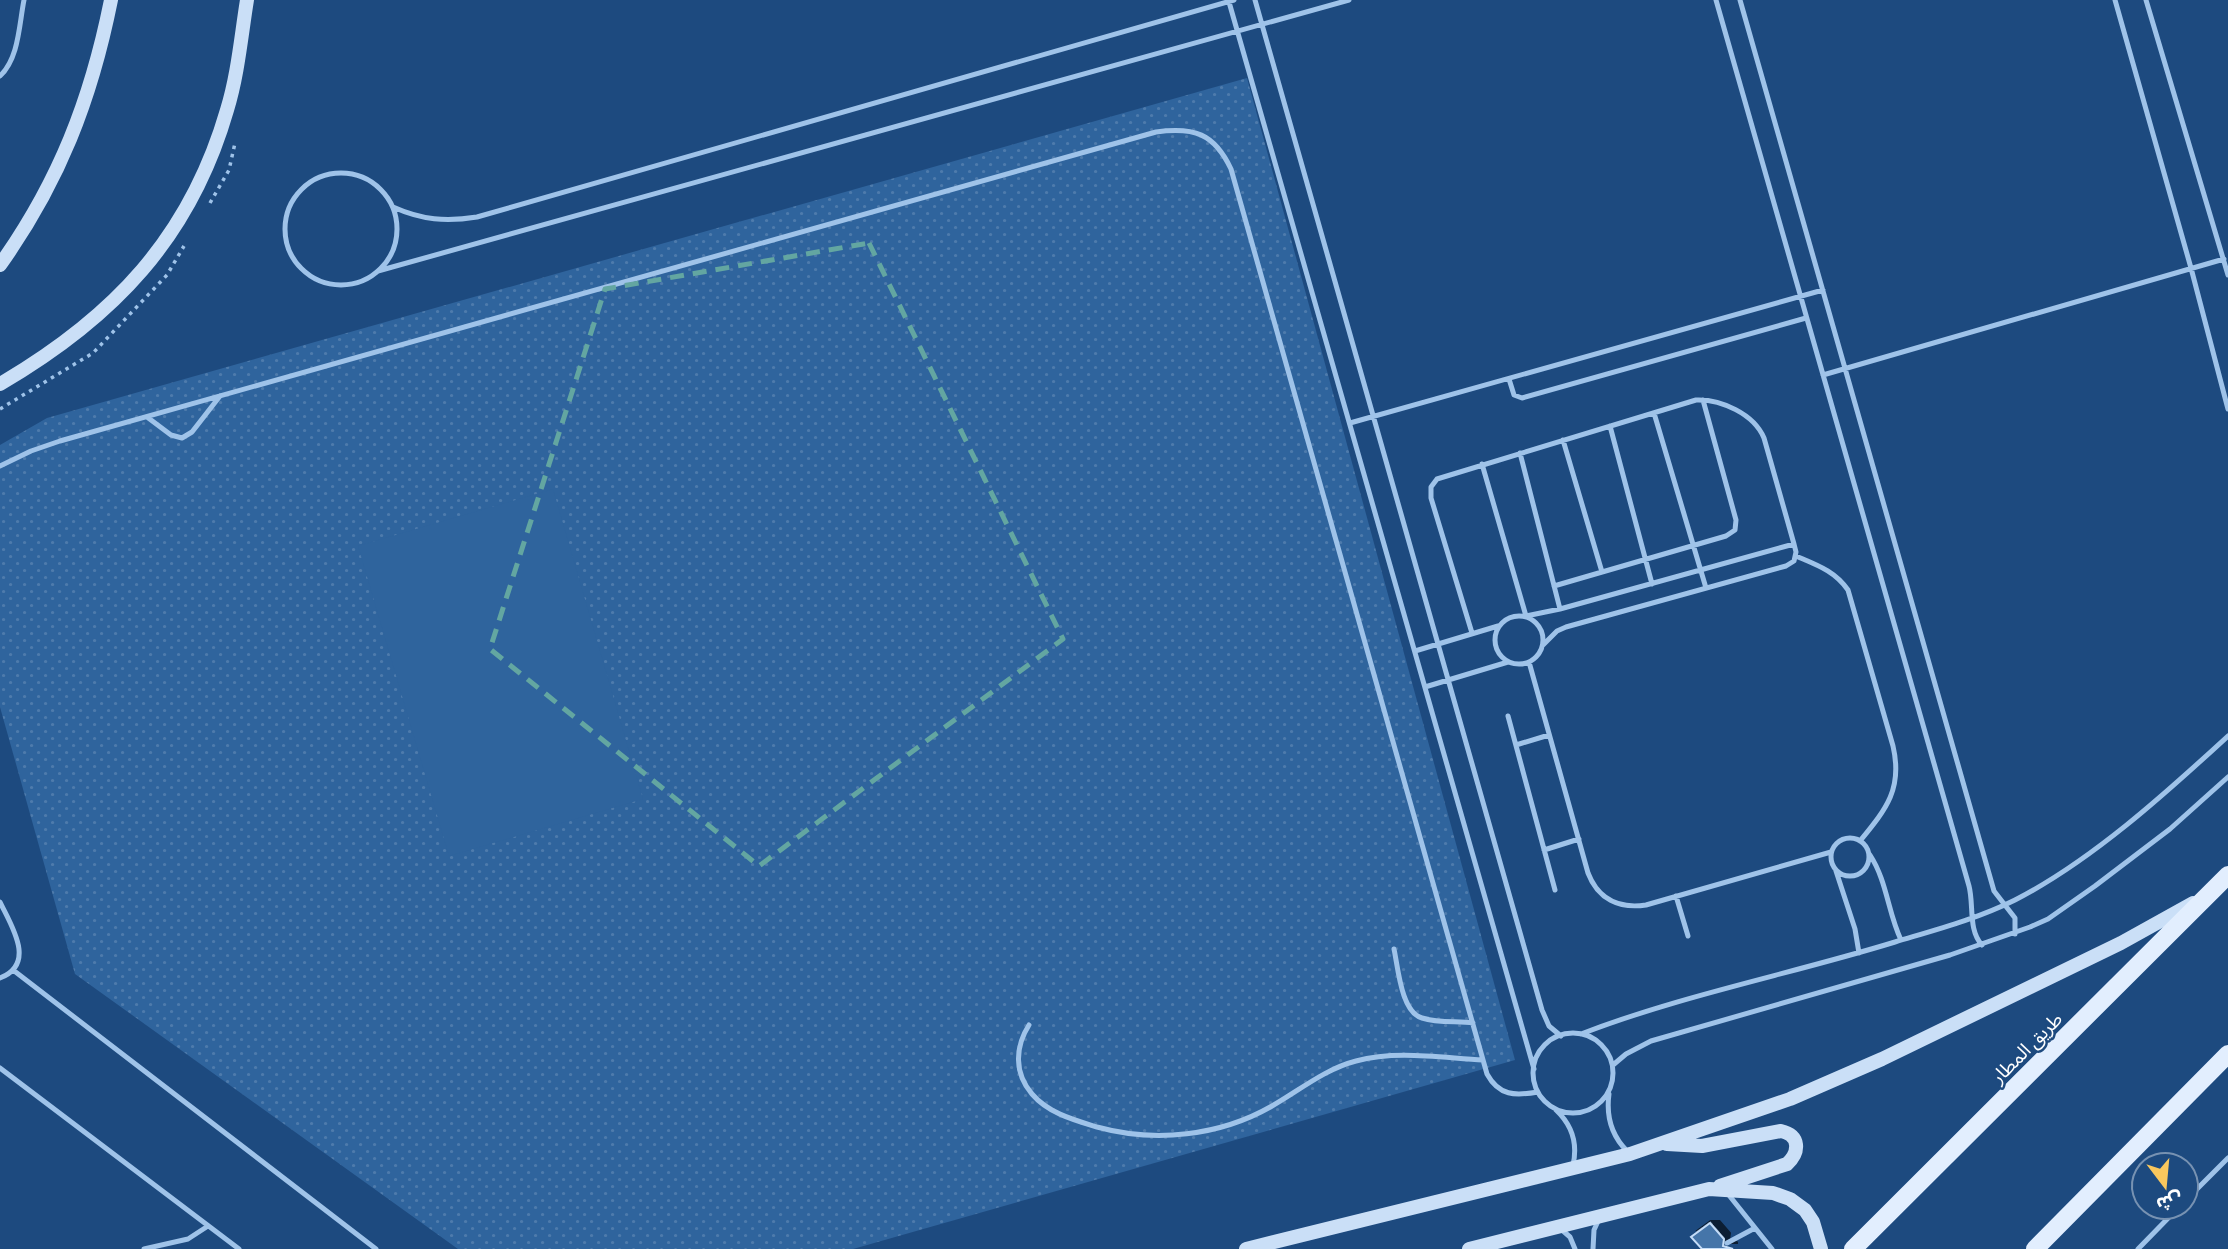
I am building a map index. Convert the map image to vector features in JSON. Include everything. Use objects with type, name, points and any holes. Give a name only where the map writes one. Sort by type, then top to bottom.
[{"type":"main road","name":"طريق المطار","points":[[1853,1249],[2228,875]]},
{"type":"main road","points":[[2035,1249],[2228,1054]]},
{"type":"street","points":[[0,265],[52,181],[81,115],[101,49],[111,0]]},
{"type":"street","points":[[0,384],[76,335],[117,298],[145,268],[188,208],[228,109],[238,64],[247,0]]},
{"type":"street","points":[[1246,1249],[1630,1154],[1790,1099],[1882,1059],[2121,943],[2215,889]]},
{"type":"street","points":[[1469,1249],[1709,1189],[1787,1164],[1794,1158],[1797,1149],[1795,1139],[1789,1133],[1781,1131],[1702,1146],[1663,1144]]},
{"type":"street","points":[[1709,1189],[1773,1193],[1790,1199],[1804,1210],[1813,1222],[1821,1249]]},
{"type":"lane","points":[[0,76],[10,65],[14,55],[24,0]]},
{"type":"lane","points":[[1255,0],[1542,1010],[1549,1026],[1561,1036]]},
{"type":"lane","points":[[378,271],[1349,0]]},
{"type":"lane","points":[[1716,0],[1969,886],[1974,933],[1982,945]]},
{"type":"lane","points":[[1740,0],[1994,891],[2015,918],[2015,934]]},
{"type":"lane","points":[[2115,0],[2228,410]]},
{"type":"lane","points":[[2146,0],[2228,275]]},
{"type":"lane","points":[[393,207],[432,220],[452,221],[477,217],[1232,1],[1238,32],[1534,1069]]},
{"type":"lane","points":[[0,466],[46,446],[1156,132],[1195,131],[1211,140],[1223,152],[1231,169],[1483,1060],[1493,1084],[1501,1091],[1511,1095],[1538,1092]]},
{"type":"lane","points":[[328,174],[360,176],[379,188],[393,207],[397,235],[387,261],[365,280],[334,285],[318,281],[305,273],[294,261],[287,247],[284,232],[291,201],[314,179],[328,174]]},
{"type":"lane","points":[[1823,375],[2224,259]]},
{"type":"lane","points":[[1350,423],[1823,290]]},
{"type":"lane","points":[[1509,379],[1514,395],[1522,398],[1806,318]]},
{"type":"lane","points":[[147,417],[176,438],[182,438],[192,432],[220,396]]},
{"type":"lane","points":[[1554,586],[1732,534],[1737,525],[1703,400]]},
{"type":"lane","points":[[1472,633],[1430,492],[1433,483],[1441,476],[1703,400],[1717,402],[1746,416],[1761,431],[1794,544],[1796,556],[1790,564],[1566,627],[1550,637],[1538,655],[1528,662],[1515,664],[1501,657],[1494,642],[1498,626]]},
{"type":"lane","points":[[1654,413],[1706,588]]},
{"type":"lane","points":[[1610,426],[1652,584]]},
{"type":"lane","points":[[1563,440],[1602,572]]},
{"type":"lane","points":[[1520,453],[1560,610]]},
{"type":"lane","points":[[1482,464],[1526,616],[1538,624],[1543,645]]},
{"type":"lane","points":[[1415,650],[1498,626],[1510,617],[1560,610],[1794,544]]},
{"type":"lane","points":[[1796,556],[1826,568],[1848,590],[1893,746],[1897,770],[1892,796],[1885,810],[1860,841]]},
{"type":"lane","points":[[1425,687],[1508,662]]},
{"type":"lane","points":[[1528,662],[1592,882],[1604,897],[1612,902],[1634,907],[1831,852],[1840,841],[1854,838],[1860,841],[1878,868],[1901,940]]},
{"type":"lane","points":[[1508,716],[1555,890]]},
{"type":"lane","points":[[1516,744],[1549,735]]},
{"type":"lane","points":[[1572,1168],[1575,1146],[1569,1125],[1538,1092],[1534,1081],[1536,1058],[1551,1041],[1561,1036],[1581,1034],[1632,1014],[1858,953],[1973,918],[2004,905],[2038,887],[2099,845],[2184,777],[2228,736]]},
{"type":"lane","points":[[1612,1065],[1651,1041],[1982,945],[2048,919],[2170,829],[2228,777]]},
{"type":"lane","points":[[1544,850],[1579,839]]},
{"type":"lane","points":[[1831,852],[1855,929],[1858,953]]},
{"type":"lane","points":[[1835,868],[1847,875],[1861,872],[1869,860],[1868,853]]},
{"type":"lane","points":[[1676,897],[1688,936]]},
{"type":"lane","points":[[0,902],[19,941],[20,951],[13,970],[0,978]]},
{"type":"lane","points":[[1394,948],[1406,1003],[1414,1015],[1427,1019],[1473,1023]]},
{"type":"lane","points":[[13,970],[376,1249]]},
{"type":"lane","points":[[1029,1025],[1019,1045],[1019,1068],[1028,1089],[1035,1097],[1054,1111],[1093,1126],[1129,1134],[1179,1134],[1230,1124],[1270,1107],[1324,1073],[1358,1060],[1394,1056],[1483,1060]]},
{"type":"lane","points":[[1581,1034],[1601,1045],[1612,1065],[1609,1118],[1620,1144],[1630,1154]]},
{"type":"lane","points":[[0,1068],[239,1249]]},
{"type":"lane","points":[[1554,1108],[1566,1113],[1580,1113],[1592,1109],[1610,1090]]},
{"type":"lane","points":[[2200,1186],[2228,1158]]},
{"type":"lane","points":[[1726,1190],[1771,1249]]},
{"type":"lane","points":[[1593,1249],[1594,1230],[1601,1216]]},
{"type":"lane","points":[[2138,1249],[2165,1221]]},
{"type":"lane","points":[[144,1249],[188,1239],[208,1226]]},
{"type":"lane","points":[[1555,1228],[1570,1237],[1575,1249]]},
{"type":"lane","points":[[1727,1243],[1755,1228]]},
{"type":"highlighted area","points":[[869,243],[1063,639],[759,866],[490,649],[605,289]]},
{"type":"shaded area","points":[[1247,78],[1515,1060],[853,1249],[458,1249],[75,974],[0,707],[0,445],[47,418]]},
{"type":"shaded area","points":[[553,489],[643,799],[449,856],[358,546]]},
{"type":"building","points":[[1710,1223],[1724,1239],[1723,1246],[1733,1249],[1702,1249],[1691,1237]]}]
